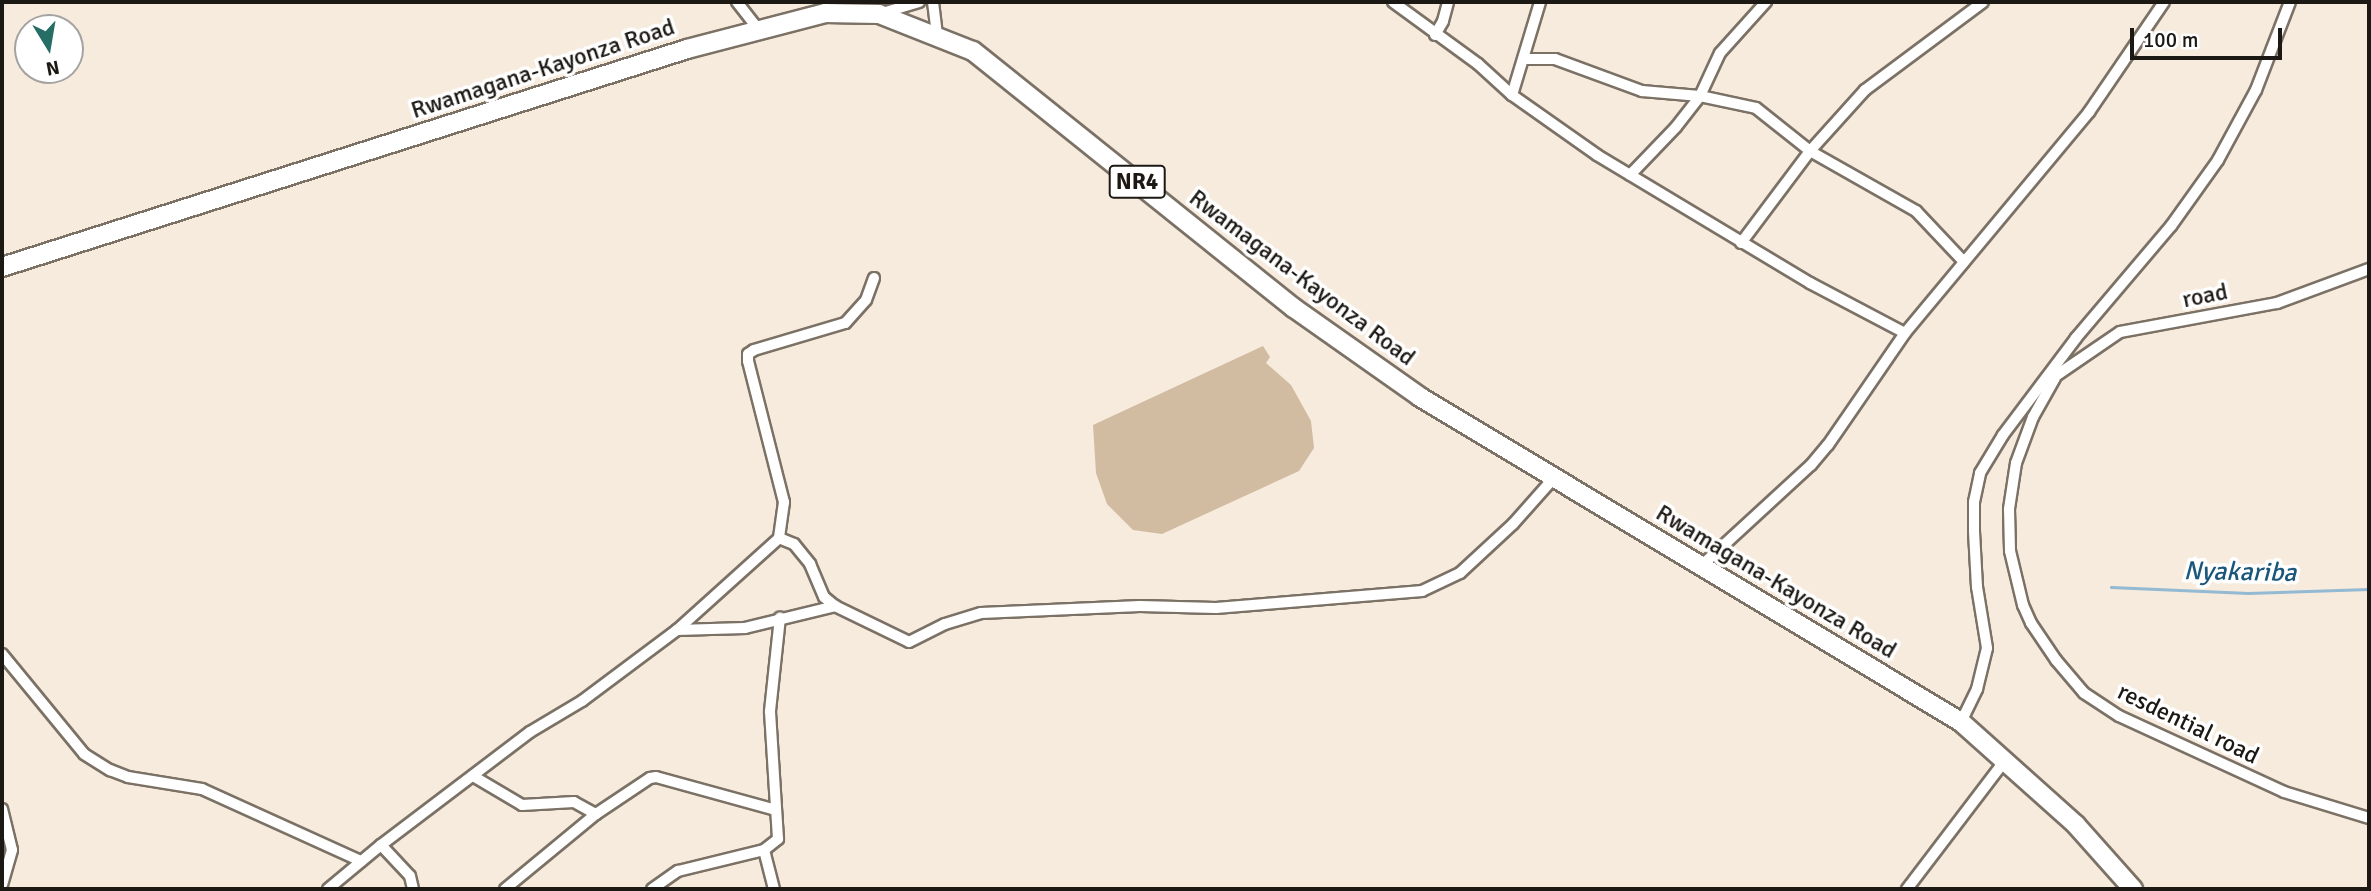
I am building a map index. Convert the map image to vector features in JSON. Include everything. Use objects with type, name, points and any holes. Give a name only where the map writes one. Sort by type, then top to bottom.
[{"type":"highway","name":"Rwamagana-Kayonza Road","points":[[2,267],[674,53],[825,13],[879,14],[973,51],[1336,340],[1419,397],[1552,480],[1961,722],[2006,759],[2076,825],[2133,889]]},
{"type":"street","points":[[737,2],[758,29]]},
{"type":"street","points":[[879,14],[919,2]]},
{"type":"street","points":[[933,2],[937,35]]},
{"type":"street","points":[[1393,2],[1478,64],[1512,95],[1597,155],[1741,243],[1905,333]]},
{"type":"street","points":[[1435,35],[1444,21],[1448,2]]},
{"type":"street","points":[[1512,95],[1540,2]]},
{"type":"street","points":[[1630,175],[1676,127],[1700,96],[1720,53],[1766,2]]},
{"type":"street","points":[[1741,243],[1810,151],[1865,90],[1983,2]]},
{"type":"street","points":[[1701,566],[1811,465],[1905,333],[2089,113],[2164,2]]},
{"type":"street","points":[[1961,722],[1981,677],[1987,648],[1976,568],[1974,515],[1978,481],[1997,444],[2171,226],[2218,160],[2256,90],[2290,2]]},
{"type":"street","points":[[1523,60],[1555,59],[1642,91],[1700,96],[1755,108],[1810,151],[1909,205],[1964,261]]},
{"type":"street","name":"road","points":[[2057,375],[2120,332],[2277,303],[2369,269]]},
{"type":"street","points":[[328,889],[381,845],[530,732],[582,701],[677,630],[779,538],[784,502],[760,414],[748,354],[845,323],[866,300],[874,278]]},
{"type":"street","points":[[2057,375],[2061,361]]},
{"type":"street","name":"resdential road","points":[[2057,375],[2033,417],[2020,452],[2009,509],[2011,551],[2026,614],[2056,660],[2084,693],[2119,716],[2284,792],[2369,818]]},
{"type":"street","points":[[779,538],[794,544],[810,564],[824,597],[835,606],[909,642],[945,624],[981,613],[1140,606],[1216,608],[1422,591],[1460,573],[1513,524],[1552,480]]},
{"type":"street","points":[[677,630],[745,628],[835,606]]},
{"type":"street","points":[[652,889],[678,871],[764,849],[778,839],[770,711],[780,618]]},
{"type":"street","points":[[2,654],[84,754],[110,771],[128,777],[202,789],[361,861]]},
{"type":"street","points":[[1907,889],[2006,759]]},
{"type":"street","points":[[473,776],[522,805],[574,802],[596,814]]},
{"type":"street","points":[[505,889],[596,814],[644,780],[656,776],[776,810]]},
{"type":"street","points":[[2,809],[12,850],[2,885]]},
{"type":"street","points":[[381,845],[410,876],[413,889]]},
{"type":"street","points":[[764,849],[774,889]]},
{"type":"shaded area","points":[[1263,346],[1270,357],[1266,363],[1291,385],[1311,421],[1314,448],[1299,471],[1162,534],[1133,530],[1107,504],[1096,473],[1093,425]]},
{"type":"waterway","name":"Nyakariba","points":[[2111,587],[2248,593],[2369,589]]}]
